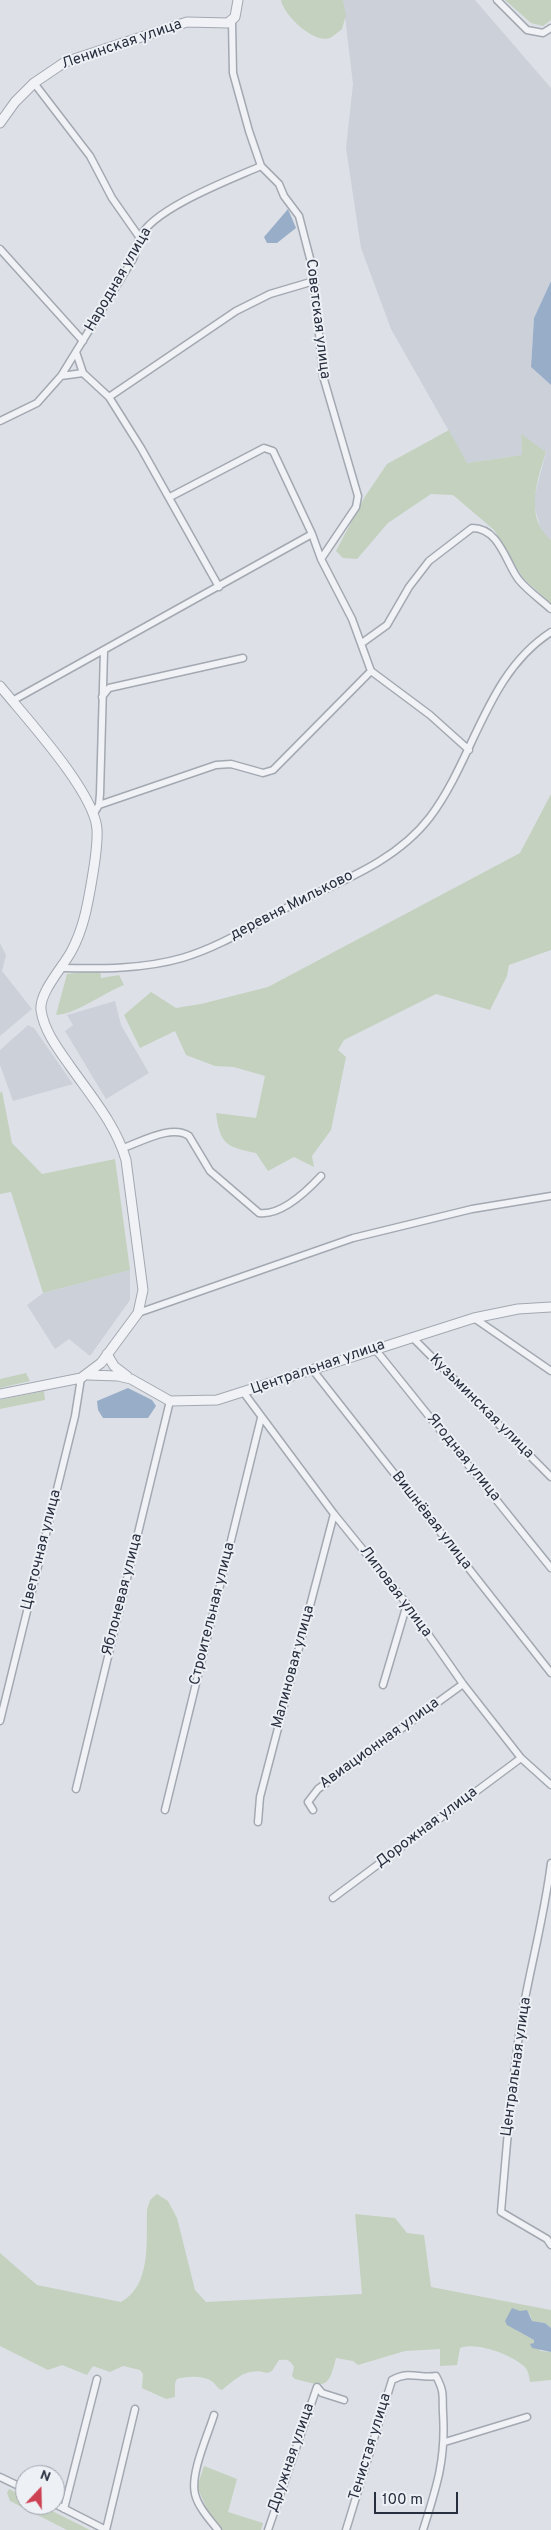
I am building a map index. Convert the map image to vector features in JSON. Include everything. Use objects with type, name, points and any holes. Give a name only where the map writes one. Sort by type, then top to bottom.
[{"type":"street","points":[[238,0],[237,10],[232,22],[233,73],[241,105],[264,168]]},
{"type":"street","points":[[497,0],[527,30],[543,33],[551,28]]},
{"type":"street","name":"Ленинская улица","points":[[0,123],[15,102],[34,83],[65,62],[187,22],[223,24],[232,22]]},
{"type":"street","points":[[34,83],[90,156],[112,198],[140,238]]},
{"type":"street","name":"Народная улица","points":[[0,421],[37,403],[61,376],[134,259],[140,238],[156,218],[199,194],[264,168]]},
{"type":"street","name":"Советская улица","points":[[264,168],[279,184],[284,196],[299,216],[313,270],[323,376],[358,496],[356,507],[322,557]]},
{"type":"street","points":[[0,249],[82,341]]},
{"type":"street","points":[[109,397],[236,311],[270,294],[314,281]]},
{"type":"street","points":[[76,352],[83,373],[109,397],[170,497],[219,587]]},
{"type":"street","points":[[61,376],[83,373]]},
{"type":"street","points":[[170,497],[264,448],[273,451],[352,619],[372,671],[430,715],[469,750]]},
{"type":"street","points":[[362,643],[387,625],[408,587],[430,561],[472,528],[479,528],[493,538],[502,550],[517,578],[551,609]]},
{"type":"street","points":[[12,701],[312,534]]},
{"type":"street","name":"деревня Мильково","points":[[62,968],[153,964],[182,958],[216,945],[369,867],[405,844],[431,816],[469,750],[500,685],[519,658],[551,632]]},
{"type":"street","points":[[85,1377],[107,1354],[138,1313],[143,1290],[123,1148],[113,1127],[48,1030],[42,1011],[42,1000],[81,932],[87,911],[96,851],[96,809],[104,651]]},
{"type":"street","points":[[102,700],[102,695],[109,688],[243,658]]},
{"type":"street","points":[[96,809],[216,765],[230,764],[263,773],[272,770],[372,671]]},
{"type":"street","points":[[0,686],[96,809]]},
{"type":"street","points":[[123,1148],[170,1132],[184,1132],[189,1136],[210,1170],[258,1213],[267,1214],[278,1210],[322,1176]]},
{"type":"street","points":[[138,1313],[353,1238],[472,1209],[551,1196]]},
{"type":"street","name":"Центральная улица","points":[[170,1401],[217,1400],[244,1393],[312,1369],[474,1318],[550,1305]]},
{"type":"street","points":[[474,1318],[551,1371]]},
{"type":"street","name":"Кузьминская улица","points":[[412,1337],[551,1477]]},
{"type":"street","name":"Ягодная улица","points":[[375,1349],[551,1568]]},
{"type":"street","points":[[107,1354],[114,1366],[131,1379],[170,1401]]},
{"type":"street","name":"Вишнёвая улица","points":[[312,1369],[551,1673]]},
{"type":"street","points":[[0,1394],[85,1377],[118,1376],[131,1379]]},
{"type":"street","name":"Цветочная улица","points":[[0,1721],[85,1377]]},
{"type":"street","name":"Липовая улица","points":[[244,1393],[334,1514],[407,1604],[463,1684],[521,1758],[551,1786]]},
{"type":"street","name":"Яблоневая улица","points":[[76,1789],[170,1401]]},
{"type":"street","name":"Строительная улица","points":[[165,1810],[261,1418]]},
{"type":"street","name":"Малиновая улица","points":[[258,1822],[260,1796],[334,1514]]},
{"type":"street","points":[[383,1686],[407,1604]]},
{"type":"street","name":"Авиационная улица","points":[[313,1810],[308,1802],[318,1789],[463,1684]]},
{"type":"street","name":"Дорожная улица","points":[[333,1898],[521,1758]]},
{"type":"street","name":"Центральная улица","points":[[551,1862],[547,1894],[524,2004],[515,2061],[502,2212],[548,2238],[551,2245]]},
{"type":"street","name":"Тенистая улица","points":[[346,2530],[392,2380],[411,2373],[428,2377],[436,2376],[444,2392],[445,2442]]},
{"type":"street","points":[[65,2505],[97,2379]]},
{"type":"street","name":"Дружная улица","points":[[268,2530],[317,2387],[322,2394],[344,2400]]},
{"type":"street","points":[[65,2510],[106,2530],[135,2409]]},
{"type":"street","points":[[214,2415],[195,2479],[195,2493],[198,2501],[218,2530]]},
{"type":"street","points":[[423,2530],[438,2483],[445,2442],[527,2417]]},
{"type":"street","points":[[0,2477],[15,2485]]},
{"type":"shaded area","points":[[343,0],[475,0],[551,88],[551,281],[534,318],[531,367],[551,385],[551,540],[542,533],[533,502],[546,452],[521,435],[522,455],[467,463],[391,329],[361,248],[346,148],[353,84]]},
{"type":"shaded area","points":[[0,943],[6,955],[2,971],[32,1009],[0,1036]]},
{"type":"shaded area","points":[[115,1001],[121,1025],[149,1073],[106,1099],[65,1031],[73,1025],[67,1015]]},
{"type":"shaded area","points":[[28,1025],[34,1028],[73,1084],[13,1101],[0,1065],[0,1050]]},
{"type":"shaded area","points":[[130,1270],[130,1300],[90,1356],[69,1339],[55,1349],[27,1305],[43,1293]]},
{"type":"green space","points":[[281,0],[343,0],[346,15],[342,29],[330,38],[315,37],[293,20],[287,13]]},
{"type":"green space","points":[[505,0],[551,0],[551,20],[543,26],[531,23]]},
{"type":"green space","points":[[449,430],[467,463],[522,455],[521,434],[546,452],[539,474],[535,510],[543,531],[551,540],[551,604],[523,578],[494,530],[453,495],[431,494],[388,523],[357,559],[343,558],[336,551],[364,498],[387,464]]},
{"type":"green space","points":[[551,794],[551,950],[509,965],[507,976],[490,1010],[436,994],[344,1040],[338,1050],[346,1057],[331,1130],[312,1156],[314,1167],[294,1157],[268,1171],[256,1153],[231,1146],[223,1138],[216,1113],[256,1118],[265,1076],[234,1067],[215,1066],[186,1055],[175,1031],[140,1048],[124,1015],[151,992],[176,1008],[201,1004],[268,987],[520,853]]},
{"type":"green space","points":[[100,970],[101,978],[119,975],[124,985],[72,1011],[56,1015],[67,974]]},
{"type":"green space","points":[[2,1091],[12,1143],[42,1174],[115,1159],[130,1270],[43,1293],[11,1192],[0,1194],[0,1093]]},
{"type":"green space","points":[[26,1373],[30,1381],[0,1388],[0,1379]]},
{"type":"green space","points":[[44,1391],[45,1400],[0,1409],[0,1400]]},
{"type":"green space","points":[[157,2194],[168,2201],[177,2218],[195,2290],[206,2302],[362,2294],[355,2214],[395,2218],[407,2233],[424,2235],[431,2287],[551,2310],[551,2328],[545,2323],[532,2321],[530,2314],[516,2330],[534,2340],[540,2351],[551,2352],[551,2380],[530,2382],[525,2367],[512,2358],[494,2350],[467,2346],[460,2348],[457,2365],[440,2366],[440,2349],[405,2351],[358,2365],[353,2361],[336,2358],[330,2376],[323,2384],[295,2379],[292,2376],[294,2367],[290,2361],[279,2360],[272,2371],[267,2373],[254,2371],[248,2373],[222,2390],[205,2378],[190,2377],[177,2379],[175,2383],[175,2397],[166,2399],[142,2388],[143,2374],[140,2370],[123,2366],[110,2372],[93,2366],[87,2375],[62,2365],[48,2370],[0,2346],[0,2253],[37,2285],[121,2302],[138,2285],[143,2273],[147,2248],[147,2210],[150,2200]]},
{"type":"green space","points":[[204,2466],[237,2479],[228,2512],[263,2523],[261,2530],[221,2530],[211,2517],[197,2487]]},
{"type":"green space","points":[[9,2489],[15,2492],[15,2504],[10,2501],[7,2493]]},
{"type":"green space","points":[[38,2515],[60,2515],[90,2530],[67,2530]]},
{"type":"water","points":[[288,209],[296,228],[277,243],[267,243],[264,237]]},
{"type":"water","points":[[551,281],[551,385],[531,367],[534,318]]},
{"type":"water","points":[[128,1388],[152,1400],[156,1406],[148,1418],[103,1418],[98,1410],[97,1401]]},
{"type":"water","points":[[512,2308],[520,2311],[527,2310],[532,2321],[545,2323],[551,2328],[551,2352],[532,2348],[530,2344],[534,2343],[534,2340],[507,2325],[505,2321]]}]
